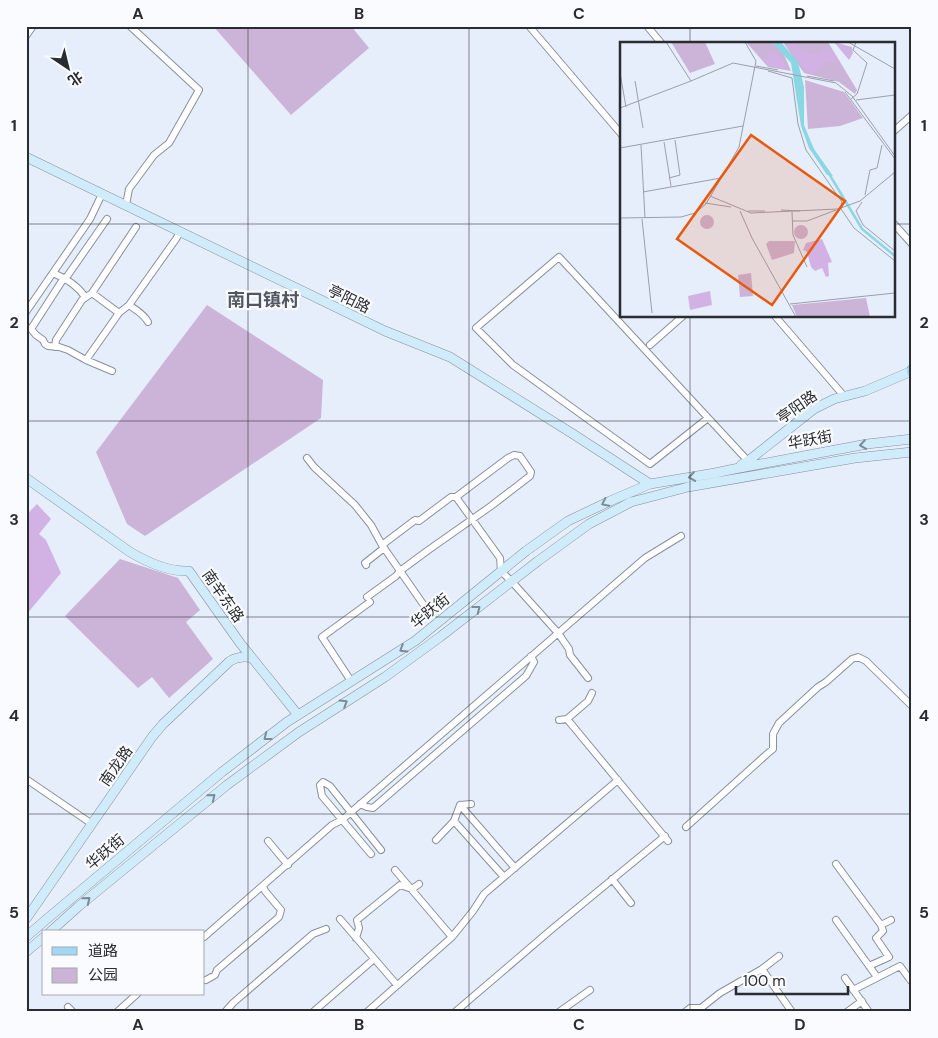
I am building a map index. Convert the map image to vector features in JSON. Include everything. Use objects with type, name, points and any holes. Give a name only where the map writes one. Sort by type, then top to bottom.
[{"type":"street","points":[[26,36],[33,26]]},
{"type":"street","points":[[126,206],[129,189],[154,155],[169,143],[199,90],[130,26]]},
{"type":"street","points":[[529,26],[620,134]]},
{"type":"street","points":[[647,26],[660,42]]},
{"type":"street","points":[[896,129],[912,115]]},
{"type":"street","name":"亭阳路","points":[[26,157],[385,331],[450,357],[650,484]]},
{"type":"street","points":[[26,312],[90,219],[102,194]]},
{"type":"street","points":[[107,219],[29,328],[48,346],[71,352],[112,371]]},
{"type":"street","points":[[896,226],[912,244]]},
{"type":"street","points":[[55,347],[56,340],[85,297],[92,293],[136,227]]},
{"type":"street","points":[[86,360],[119,313],[129,305],[180,232]]},
{"type":"street","points":[[708,418],[650,464],[513,365],[476,328],[559,257],[748,461]]},
{"type":"street","points":[[53,273],[80,290],[85,297]]},
{"type":"street","points":[[92,293],[119,313]]},
{"type":"street","points":[[129,305],[147,319],[148,322]]},
{"type":"street","points":[[650,345],[681,318]]},
{"type":"street","points":[[777,318],[844,396]]},
{"type":"street","name":"亭阳路","points":[[734,469],[748,461],[814,409],[834,399],[865,391],[912,371]]},
{"type":"street","name":"华跃街","points":[[26,937],[222,772],[287,722],[415,642],[526,551],[568,521],[650,484],[867,444],[912,439]]},
{"type":"street","name":"华跃街","points":[[52,930],[227,785],[298,732],[385,677],[424,649],[589,524],[631,502],[688,488],[856,458],[912,452]]},
{"type":"street","points":[[351,681],[322,637],[400,571],[530,476],[530,472],[520,456],[514,455],[508,458],[456,497],[452,497],[419,521],[415,520],[365,563],[366,566]]},
{"type":"street","points":[[307,458],[314,467],[355,505],[430,614]]},
{"type":"street","name":"南辛东路","points":[[26,478],[147,562],[182,572],[189,571],[252,658],[298,715]]},
{"type":"street","points":[[456,497],[500,558],[501,571],[558,633],[569,649],[570,656],[588,678]]},
{"type":"street","points":[[205,936],[645,558],[681,536]]},
{"type":"street","points":[[360,804],[373,808],[526,676],[534,662],[531,656]]},
{"type":"street","points":[[686,827],[773,750],[773,734],[779,723],[852,659],[858,657],[866,661],[912,706]]},
{"type":"street","name":"南龙路","points":[[26,919],[152,737],[163,724],[234,658],[252,658]]},
{"type":"street","points":[[558,720],[568,719],[588,701],[592,692]]},
{"type":"street","points":[[454,1012],[612,879],[666,838],[568,719]]},
{"type":"street","points":[[26,780],[92,824]]},
{"type":"street","points":[[366,1012],[452,937],[484,894],[618,780]]},
{"type":"street","points":[[371,854],[322,796],[320,786],[323,782],[330,786],[381,850]]},
{"type":"street","points":[[460,805],[471,804]]},
{"type":"street","points":[[460,805],[515,868]]},
{"type":"street","points":[[436,840],[454,821],[460,805]]},
{"type":"street","points":[[454,821],[504,877]]},
{"type":"street","points":[[268,841],[288,865]]},
{"type":"street","points":[[836,864],[881,925],[883,931],[876,938],[889,957],[869,966]]},
{"type":"street","points":[[395,870],[452,937]]},
{"type":"street","points":[[612,879],[631,903]]},
{"type":"street","points":[[412,889],[419,884]]},
{"type":"street","points":[[356,938],[359,928],[357,920],[400,885],[412,889]]},
{"type":"street","points":[[206,980],[215,975],[217,970],[280,917],[281,910],[263,886]]},
{"type":"street","points":[[340,919],[397,985]]},
{"type":"street","points":[[836,920],[877,977]]},
{"type":"street","points":[[881,925],[891,920]]},
{"type":"street","points":[[225,1012],[313,934],[326,929]]},
{"type":"street","points":[[26,952],[42,939]]},
{"type":"street","points":[[685,1012],[690,1008],[702,1010],[720,993],[762,969],[779,956]]},
{"type":"street","points":[[313,1012],[374,959]]},
{"type":"street","points":[[853,990],[900,966],[911,981]]},
{"type":"street","points":[[762,969],[792,1012]]},
{"type":"street","points":[[844,978],[870,1012]]},
{"type":"street","points":[[559,1012],[590,990]]},
{"type":"street","points":[[117,1012],[135,996]]},
{"type":"street","points":[[847,1012],[862,1002]]},
{"type":"green space","points":[[213,26],[351,26],[369,48],[291,115]]},
{"type":"green space","points":[[207,305],[323,380],[321,418],[145,536],[127,524],[96,452]]},
{"type":"green space","points":[[120,559],[178,578],[200,610],[186,622],[213,659],[169,698],[152,677],[138,688],[65,616]]},
{"type":"shaded area","points":[[37,504],[51,519],[39,534],[46,540],[61,573],[26,615],[26,515]]},
{"type":"district","name":"南口镇村","points":[[263,300]]}]
